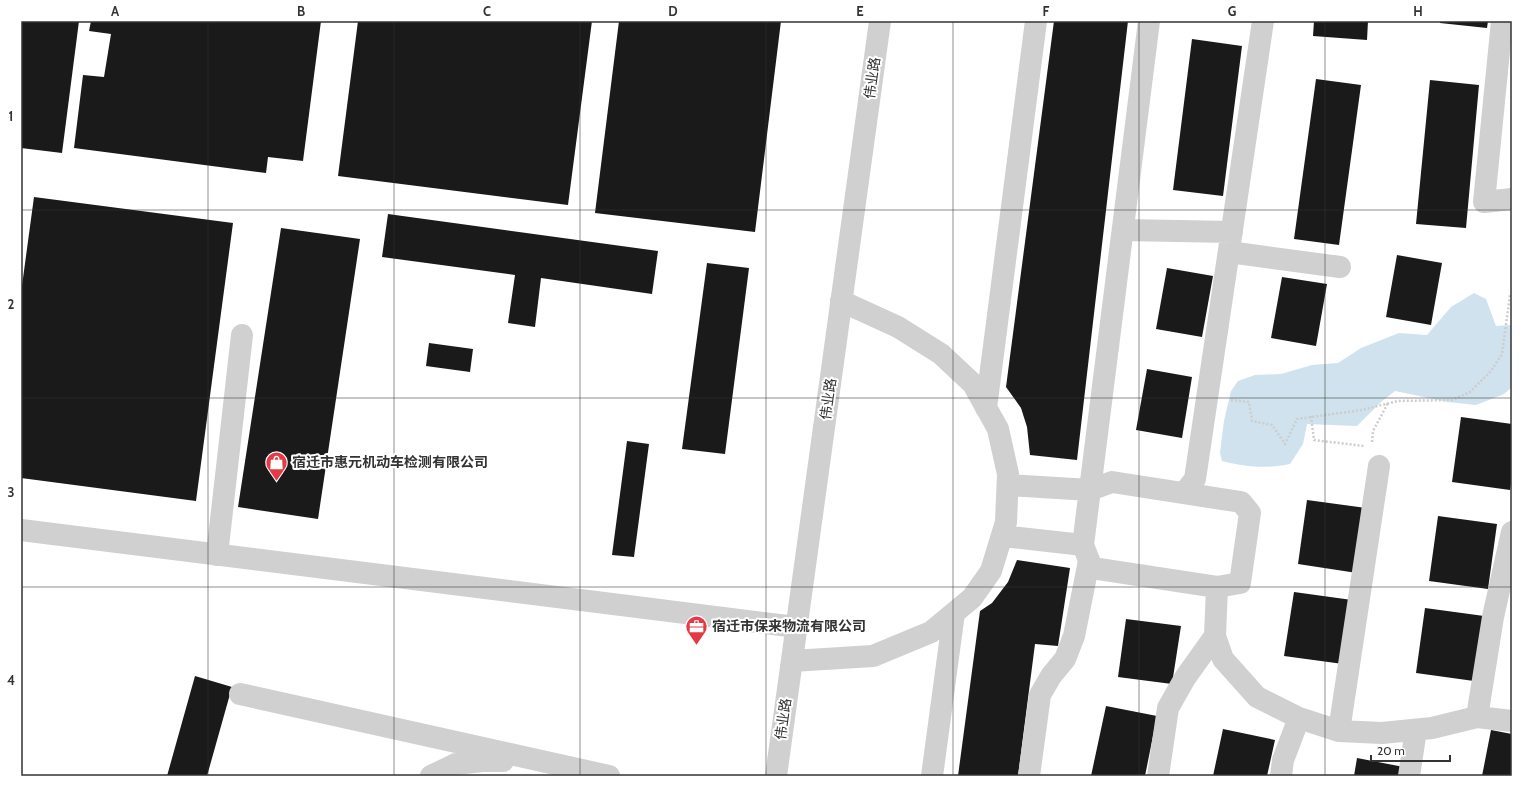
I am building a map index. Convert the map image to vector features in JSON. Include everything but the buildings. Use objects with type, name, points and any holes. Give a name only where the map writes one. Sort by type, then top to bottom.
[{"type":"street","name":"伟业路","points":[[776,776],[880,21]]},
{"type":"street","points":[[986,408],[1036,21]]},
{"type":"street","points":[[1029,776],[1040,695],[1051,676],[1065,659],[1074,636],[1086,553],[1090,490],[1150,21]]},
{"type":"street","points":[[1184,493],[1195,479],[1263,21]]},
{"type":"street","points":[[1502,21],[1484,202],[1512,199]]},
{"type":"street","points":[[1123,230],[1230,242],[1340,267]]},
{"type":"street","points":[[792,661],[873,656],[931,632],[972,598],[991,570],[1006,522],[1008,474],[998,429],[973,384],[941,354],[898,327],[841,301]]},
{"type":"street","points":[[217,555],[242,335]]},
{"type":"street","points":[[1339,731],[1376,456]]},
{"type":"street","points":[[1008,485],[1090,490],[1112,482],[1241,502],[1250,512],[1240,583],[1217,587],[1092,568],[1086,553]]},
{"type":"street","points":[[21,530],[796,627]]},
{"type":"street","points":[[1477,717],[1493,617],[1512,532]]},
{"type":"street","points":[[1002,536],[1086,553]]},
{"type":"street","points":[[1217,587],[1214,636],[1223,659],[1257,697],[1299,718],[1339,731],[1382,733],[1432,728],[1477,717],[1512,721]]},
{"type":"street","points":[[932,776],[954,613]]},
{"type":"street","points":[[1158,776],[1168,708],[1185,678],[1214,636]]},
{"type":"street","points":[[240,694],[608,776]]},
{"type":"street","points":[[1281,776],[1283,760],[1299,718]]},
{"type":"street","points":[[1410,776],[1416,730]]},
{"type":"street","points":[[430,776],[456,764],[482,761],[548,763]]},
{"type":"path","points":[[1208,396],[1249,402],[1252,421],[1272,424],[1285,444],[1297,418],[1362,410],[1398,400],[1452,400],[1470,392],[1491,371],[1502,354],[1510,296],[1512,296]]},
{"type":"path","points":[[1312,416],[1314,440],[1376,456],[1373,432],[1389,403]]},
{"type":"water","points":[[1474,293],[1486,299],[1496,326],[1511,325],[1512,327],[1512,387],[1504,394],[1476,405],[1448,402],[1395,391],[1381,402],[1357,426],[1307,424],[1303,444],[1290,464],[1256,467],[1222,461],[1220,453],[1224,421],[1231,391],[1238,381],[1255,375],[1281,374],[1312,365],[1338,363],[1361,348],[1399,333],[1427,335],[1451,307]]},
{"type":"place","name":"宿迁市惠元机动车检测有限公司","points":[[277,482]]},
{"type":"place","name":"宿迁市保来物流有限公司","points":[[696,646]]}]
